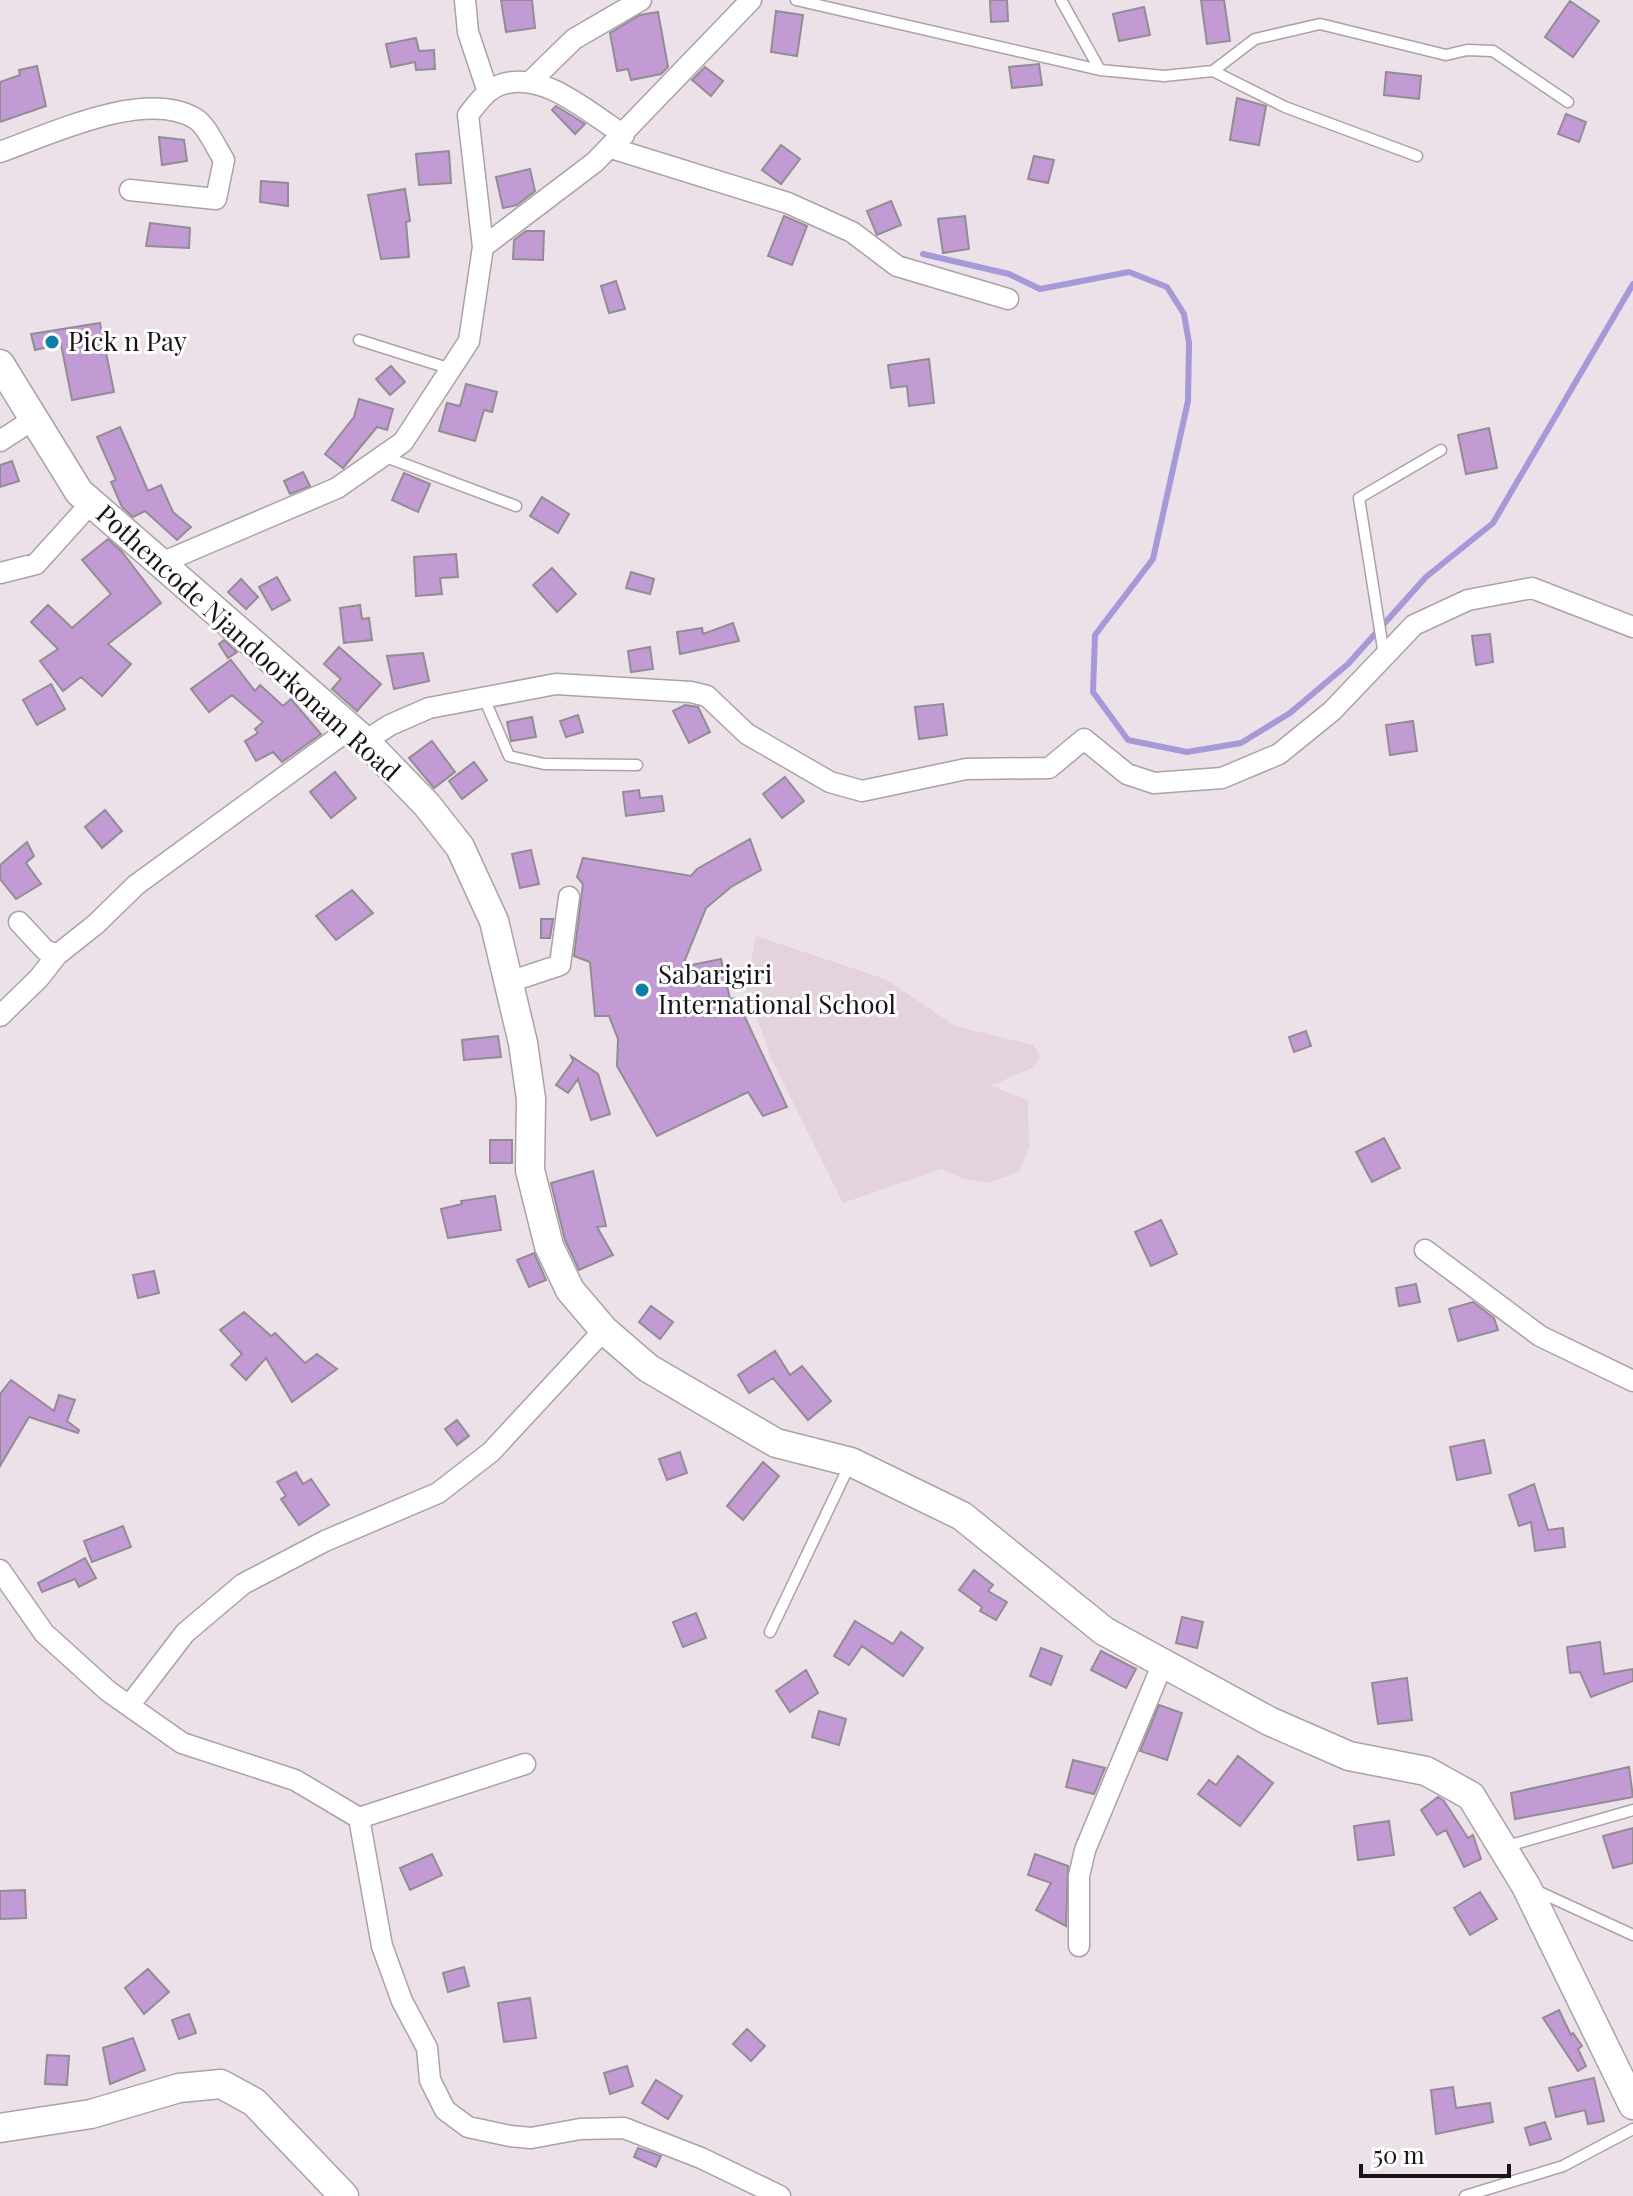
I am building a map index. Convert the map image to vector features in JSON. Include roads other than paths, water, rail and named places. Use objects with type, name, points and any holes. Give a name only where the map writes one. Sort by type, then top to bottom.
[{"type":"main road","name":"Pothencode Njandoorkonam Road","points":[[0,364],[79,492],[358,735],[427,805],[460,847],[494,921],[509,982],[531,1099],[530,1170],[549,1246],[570,1290],[604,1330],[648,1368],[776,1443],[851,1462],[962,1516],[1104,1631],[1269,1721],[1349,1756],[1426,1771],[1471,1796],[1526,1886],[1633,2105]]},
{"type":"main road","points":[[0,2128],[91,2114],[179,2088],[221,2084],[254,2102],[344,2196]]},
{"type":"street","points":[[465,0],[468,32],[488,92]]},
{"type":"street","points":[[530,82],[574,39],[641,0]]},
{"type":"street","points":[[483,247],[618,141],[751,0]]},
{"type":"street","points":[[161,563],[337,488],[403,442],[469,341],[483,247],[468,115],[488,92],[501,84],[537,81],[618,141],[788,203],[852,232],[897,266],[1008,299]]},
{"type":"street","points":[[0,152],[111,113],[164,108],[198,119],[224,160],[216,199],[130,190]]},
{"type":"street","points":[[0,441],[34,419]]},
{"type":"street","points":[[0,573],[36,564],[91,503]]},
{"type":"street","points":[[0,1016],[39,978],[57,955],[96,924],[144,878],[358,735],[429,708],[556,684],[691,692],[707,696],[747,734],[802,766],[830,782],[862,791],[966,769],[1049,768],[1084,739],[1127,774],[1154,783],[1222,778],[1279,754],[1332,711],[1414,625],[1468,600],[1532,588],[1633,627]]},
{"type":"street","points":[[509,982],[560,965],[569,897]]},
{"type":"street","points":[[19,922],[45,950],[57,955]]},
{"type":"street","points":[[1425,1250],[1540,1336],[1633,1381]]},
{"type":"street","points":[[129,1706],[185,1633],[243,1584],[325,1541],[438,1493],[480,1460],[604,1330]]},
{"type":"street","points":[[0,1570],[44,1633],[129,1706],[182,1743],[295,1780],[359,1818],[525,1764]]},
{"type":"street","points":[[1079,1946],[1079,1876],[1085,1850],[1163,1663]]},
{"type":"street","points":[[359,1818],[382,1946],[402,2001],[427,2048],[430,2080],[445,2110],[468,2127],[510,2136],[531,2138],[580,2129],[624,2128],[701,2158],[780,2196]]},
{"type":"lane","points":[[796,0],[1100,70],[1164,76],[1213,71],[1255,39],[1320,24],[1446,55],[1467,50],[1493,51],[1568,102]]},
{"type":"lane","points":[[1061,0],[1100,70]]},
{"type":"lane","points":[[1213,71],[1285,107],[1417,156]]},
{"type":"lane","points":[[359,340],[451,369]]},
{"type":"lane","points":[[1384,656],[1359,498],[1441,450]]},
{"type":"lane","points":[[383,456],[516,506]]},
{"type":"lane","points":[[484,698],[509,756],[544,764],[637,765]]},
{"type":"lane","points":[[770,1632],[851,1462]]},
{"type":"lane","points":[[1502,1848],[1633,1810]]},
{"type":"lane","points":[[1526,1886],[1633,1935]]},
{"type":"lane","points":[[1465,2196],[1563,2166],[1633,2129]]},
{"type":"waterway","points":[[923,254],[1009,274],[1040,289],[1129,272],[1167,287],[1184,314],[1189,343],[1188,401],[1153,559],[1095,635],[1093,692],[1128,740],[1187,752],[1241,743],[1290,713],[1348,664],[1426,577],[1493,523],[1633,284]]},
{"type":"place","name":"Pick n Pay","points":[[52,342]]},
{"type":"place","name":"Sabarigiri International School","points":[[642,990]]}]
